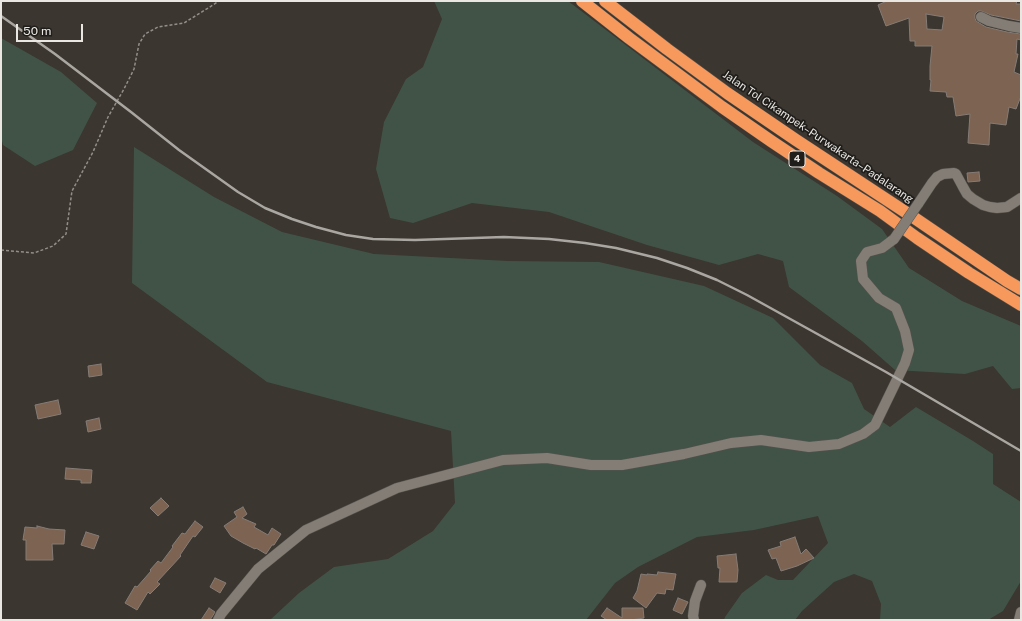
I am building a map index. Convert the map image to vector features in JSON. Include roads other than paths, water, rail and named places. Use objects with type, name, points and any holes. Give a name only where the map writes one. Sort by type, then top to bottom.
[{"type":"highway","name":"4","points":[[582,1],[699,90],[771,141],[819,174],[880,212],[956,264],[1021,305]]},
{"type":"highway","name":"Jalan Tol Cikampek–Purwakarta–Padalarang","points":[[605,1],[727,93],[907,212],[1006,281],[1021,289]]},
{"type":"street","points":[[981,17],[989,21],[1021,28]]},
{"type":"street","points":[[218,620],[258,569],[306,530],[397,488],[504,460],[547,458],[591,466],[622,465],[731,444],[761,440],[809,447],[839,444],[864,434],[875,425],[905,363],[909,350],[906,331],[896,308],[879,298],[863,279],[862,261],[867,252],[882,248],[894,239],[932,183],[937,177],[943,174],[956,174],[967,194],[983,205],[997,208],[1007,206],[1021,198]]},
{"type":"street","points":[[694,620],[693,616],[695,601],[701,585]]},
{"type":"street","points":[[1019,620],[1021,612]]},
{"type":"railway","points":[[1,16],[55,54],[179,150],[238,192],[265,208],[316,227],[346,235],[373,239],[415,240],[504,237],[549,239],[616,248],[657,258],[717,280],[747,295],[886,372],[1021,451]]}]
